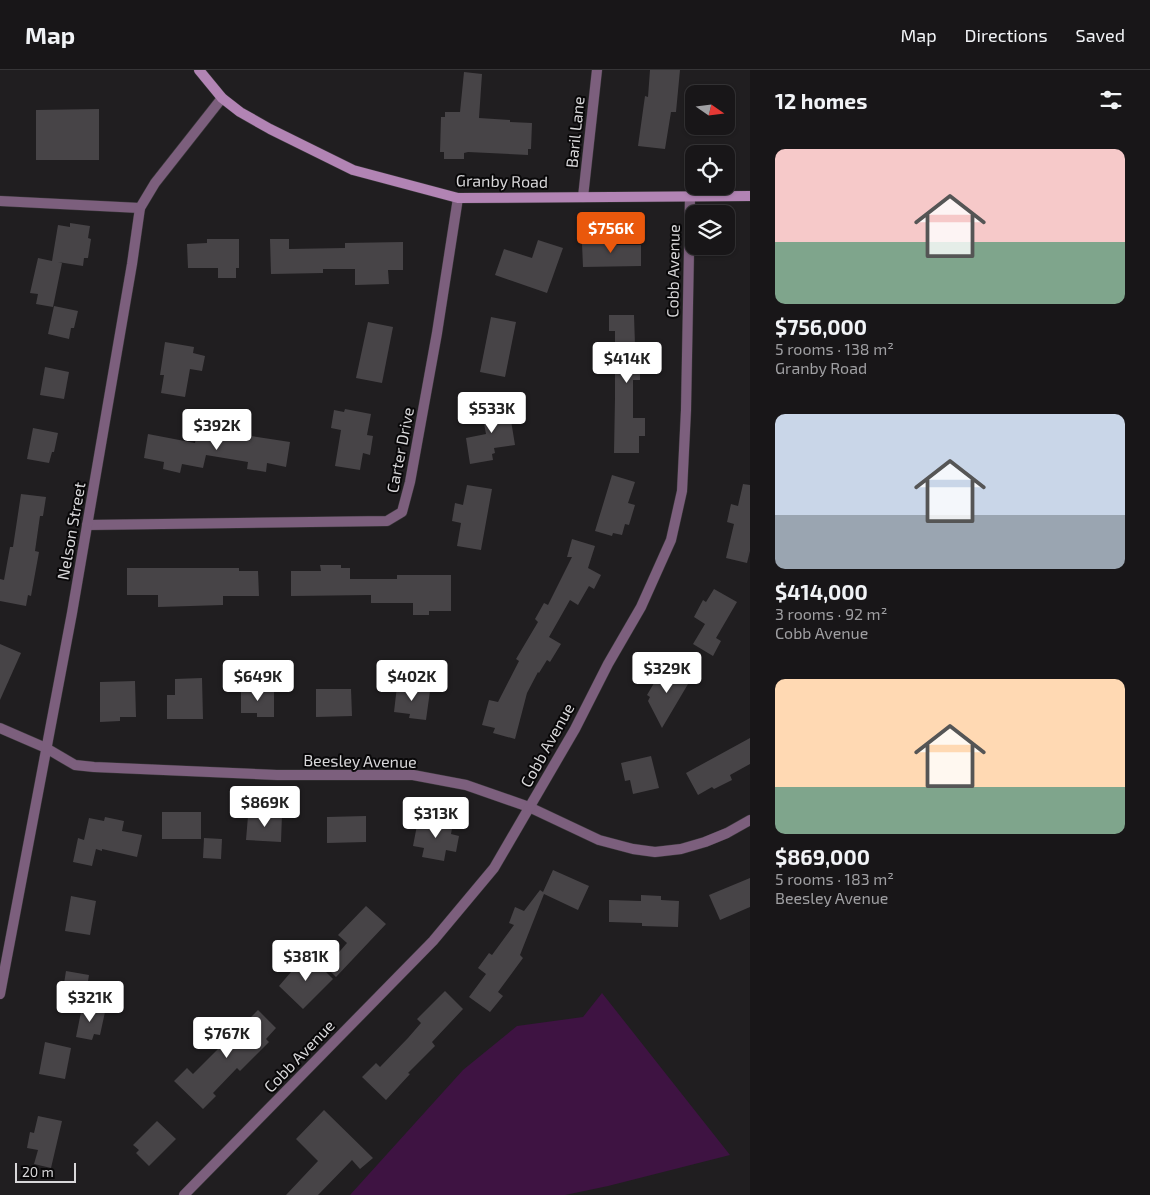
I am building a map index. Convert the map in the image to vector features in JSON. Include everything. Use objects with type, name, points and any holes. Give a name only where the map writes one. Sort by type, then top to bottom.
[{"type":"main road","name":"Granby Road","points":[[199,70],[222,98],[240,112],[353,170],[458,198],[750,196]]},
{"type":"street","name":"Baril Lane","points":[[583,197],[597,70]]},
{"type":"street","name":"Nelson Street","points":[[0,993],[72,613],[140,208],[155,183],[222,98]]},
{"type":"street","name":"Cobb Avenue","points":[[184,1195],[433,942],[494,868],[575,729],[608,664],[641,607],[671,540],[682,491],[686,410],[690,197]]},
{"type":"street","name":"Carter Drive","points":[[87,524],[387,521],[402,512],[410,482],[435,342],[458,198]]},
{"type":"street","points":[[0,201],[140,208]]},
{"type":"street","name":"Beesley Avenue","points":[[0,728],[46,748],[74,765],[277,774],[413,776],[466,785],[529,808],[599,840],[633,849],[655,852],[681,849],[705,842],[727,833],[750,820]]},
{"type":"shaded area","points":[[602,993],[730,1155],[565,1195],[350,1195],[463,1070],[517,1026],[583,1017]]},
{"type":"building","points":[[650,70],[680,70],[676,112],[671,112],[665,149],[638,146],[645,96],[648,97]]},
{"type":"building","points":[[464,72],[482,74],[479,118],[532,123],[531,149],[528,149],[528,155],[468,152],[464,153],[464,159],[444,159],[444,152],[440,152],[441,117],[445,117],[445,112],[460,112]]},
{"type":"building","points":[[99,109],[99,160],[36,160],[36,110]]},
{"type":"building","points":[[70,223],[90,226],[88,238],[91,239],[88,258],[84,258],[83,266],[58,262],[62,263],[53,307],[36,304],[38,294],[30,293],[38,258],[52,261],[58,225],[70,227]]},
{"type":"building","points":[[600,237],[617,237],[617,245],[641,245],[641,266],[583,267],[582,243],[600,243]]},
{"type":"building","points":[[207,239],[239,239],[239,268],[236,268],[236,278],[218,278],[218,268],[188,268],[187,244],[207,243]]},
{"type":"building","points":[[270,239],[289,239],[289,249],[345,248],[345,243],[403,242],[403,270],[388,270],[389,284],[355,285],[355,269],[323,269],[323,273],[271,274]]},
{"type":"building","points":[[538,240],[563,248],[547,293],[495,275],[504,249],[532,258]]},
{"type":"building","points":[[54,306],[78,311],[69,339],[48,334]]},
{"type":"building","points":[[609,315],[634,315],[635,345],[646,345],[646,362],[640,362],[640,380],[633,380],[633,418],[645,418],[645,436],[639,436],[639,453],[614,453],[615,331],[609,331]]},
{"type":"building","points":[[491,317],[516,322],[505,377],[480,372]]},
{"type":"building","points":[[368,322],[393,327],[382,383],[356,378]]},
{"type":"building","points":[[165,342],[194,347],[193,353],[205,356],[202,371],[190,369],[185,397],[161,393],[164,375],[160,375]]},
{"type":"building","points":[[45,367],[69,372],[64,399],[40,395]]},
{"type":"building","points":[[508,402],[515,445],[494,448],[493,460],[470,464],[466,438],[486,434],[481,407]]},
{"type":"building","points":[[345,409],[371,414],[367,435],[373,436],[370,455],[363,453],[360,470],[335,466],[341,430],[331,428],[334,410],[344,412]]},
{"type":"building","points":[[33,428],[58,433],[54,452],[52,452],[49,463],[27,459]]},
{"type":"building","points":[[197,432],[230,438],[231,433],[290,442],[286,467],[267,463],[266,472],[247,469],[248,462],[206,455],[203,468],[182,464],[180,473],[163,469],[164,462],[144,458],[148,434],[195,443]]},
{"type":"building","points":[[612,475],[635,482],[628,503],[635,505],[629,525],[625,524],[622,535],[613,533],[612,536],[595,531]]},
{"type":"building","points":[[743,484],[750,485],[750,551],[747,563],[726,558],[734,524],[727,522],[731,504],[738,506]]},
{"type":"building","points":[[467,485],[492,489],[481,550],[457,546],[461,523],[452,521],[455,503],[463,505]]},
{"type":"building","points":[[21,494],[46,497],[43,516],[40,516],[35,551],[39,552],[31,596],[28,595],[26,606],[0,601],[0,579],[4,580],[10,547],[13,547]]},
{"type":"building","points":[[572,539],[595,546],[588,568],[601,575],[594,589],[589,586],[578,605],[570,600],[549,637],[561,644],[550,662],[547,660],[538,672],[527,693],[515,739],[493,733],[495,728],[482,725],[489,700],[498,702],[519,661],[516,659],[538,622],[535,619],[544,603],[548,605],[572,557],[567,557]]},
{"type":"building","points":[[320,565],[341,565],[341,568],[350,568],[350,579],[397,579],[397,575],[451,575],[451,611],[429,611],[429,615],[413,615],[413,603],[371,603],[371,595],[291,596],[291,571],[321,571]]},
{"type":"building","points":[[127,568],[239,568],[239,571],[258,571],[259,596],[223,596],[223,605],[158,607],[158,595],[127,595]]},
{"type":"building","points":[[714,589],[737,602],[716,638],[721,641],[713,656],[693,644],[705,624],[694,617],[703,600],[706,602]]},
{"type":"building","points":[[0,644],[21,653],[0,700]]},
{"type":"building","points":[[668,666],[691,679],[662,728],[648,701],[650,697],[647,695],[657,678],[659,680]]},
{"type":"building","points":[[202,678],[203,719],[167,719],[167,695],[175,695],[175,679]]},
{"type":"building","points":[[135,681],[136,717],[120,717],[120,721],[100,722],[100,682]]},
{"type":"building","points":[[397,686],[430,691],[426,720],[409,718],[410,714],[394,712]]},
{"type":"building","points":[[241,688],[274,688],[274,717],[257,717],[257,713],[241,713]]},
{"type":"building","points":[[316,689],[351,689],[352,716],[316,717]]},
{"type":"building","points":[[750,738],[750,764],[730,775],[732,780],[714,789],[712,787],[698,795],[686,773]]},
{"type":"building","points":[[651,756],[659,788],[633,794],[630,780],[625,781],[621,763]]},
{"type":"building","points":[[162,812],[201,812],[201,839],[162,839]]},
{"type":"building","points":[[263,814],[282,814],[281,842],[246,840],[248,816],[263,817]]},
{"type":"building","points":[[366,816],[366,842],[327,843],[327,817]]},
{"type":"building","points":[[105,817],[124,821],[122,831],[142,835],[137,857],[96,849],[92,866],[73,862],[78,838],[84,840],[89,818],[104,821]]},
{"type":"building","points":[[434,819],[453,823],[451,834],[459,836],[456,852],[446,850],[444,861],[422,857],[424,848],[413,846],[418,820],[433,823]]},
{"type":"building","points":[[204,838],[222,839],[221,859],[203,858]]},
{"type":"building","points":[[553,870],[589,886],[578,910],[544,894],[520,955],[523,958],[498,992],[503,996],[490,1012],[469,997],[486,974],[478,968],[489,953],[492,955],[514,925],[509,923],[515,907],[524,911],[540,890],[543,892]]},
{"type":"building","points":[[750,878],[750,907],[720,920],[709,895]]},
{"type":"building","points":[[641,895],[661,896],[661,900],[679,901],[678,927],[642,926],[642,923],[609,922],[609,900],[641,901]]},
{"type":"building","points":[[71,896],[96,901],[90,935],[65,931]]},
{"type":"building","points":[[366,906],[386,924],[336,977],[326,967],[347,943],[338,935]]},
{"type":"building","points":[[306,957],[311,962],[314,960],[333,979],[303,1009],[279,986],[303,958]]},
{"type":"building","points":[[66,971],[89,975],[84,1006],[61,1002]]},
{"type":"building","points":[[445,991],[463,1009],[432,1042],[435,1046],[408,1073],[410,1074],[386,1100],[362,1077],[376,1063],[380,1067],[408,1038],[421,1023],[417,1019]]},
{"type":"building","points":[[82,1007],[105,1012],[100,1035],[94,1034],[92,1040],[76,1037]]},
{"type":"building","points":[[258,1010],[276,1028],[266,1039],[269,1042],[240,1071],[237,1068],[213,1093],[216,1096],[203,1109],[174,1081],[187,1068],[193,1074],[220,1047],[217,1043],[231,1029],[235,1033]]},
{"type":"building","points":[[45,1042],[71,1048],[65,1079],[39,1074]]},
{"type":"building","points":[[324,1110],[373,1158],[360,1169],[352,1160],[318,1195],[286,1195],[318,1161],[296,1139]]},
{"type":"building","points":[[38,1116],[62,1121],[51,1168],[34,1164],[38,1150],[27,1148],[30,1132],[34,1133]]},
{"type":"building","points":[[157,1121],[176,1139],[149,1166],[136,1153],[139,1150],[133,1145]]}]
